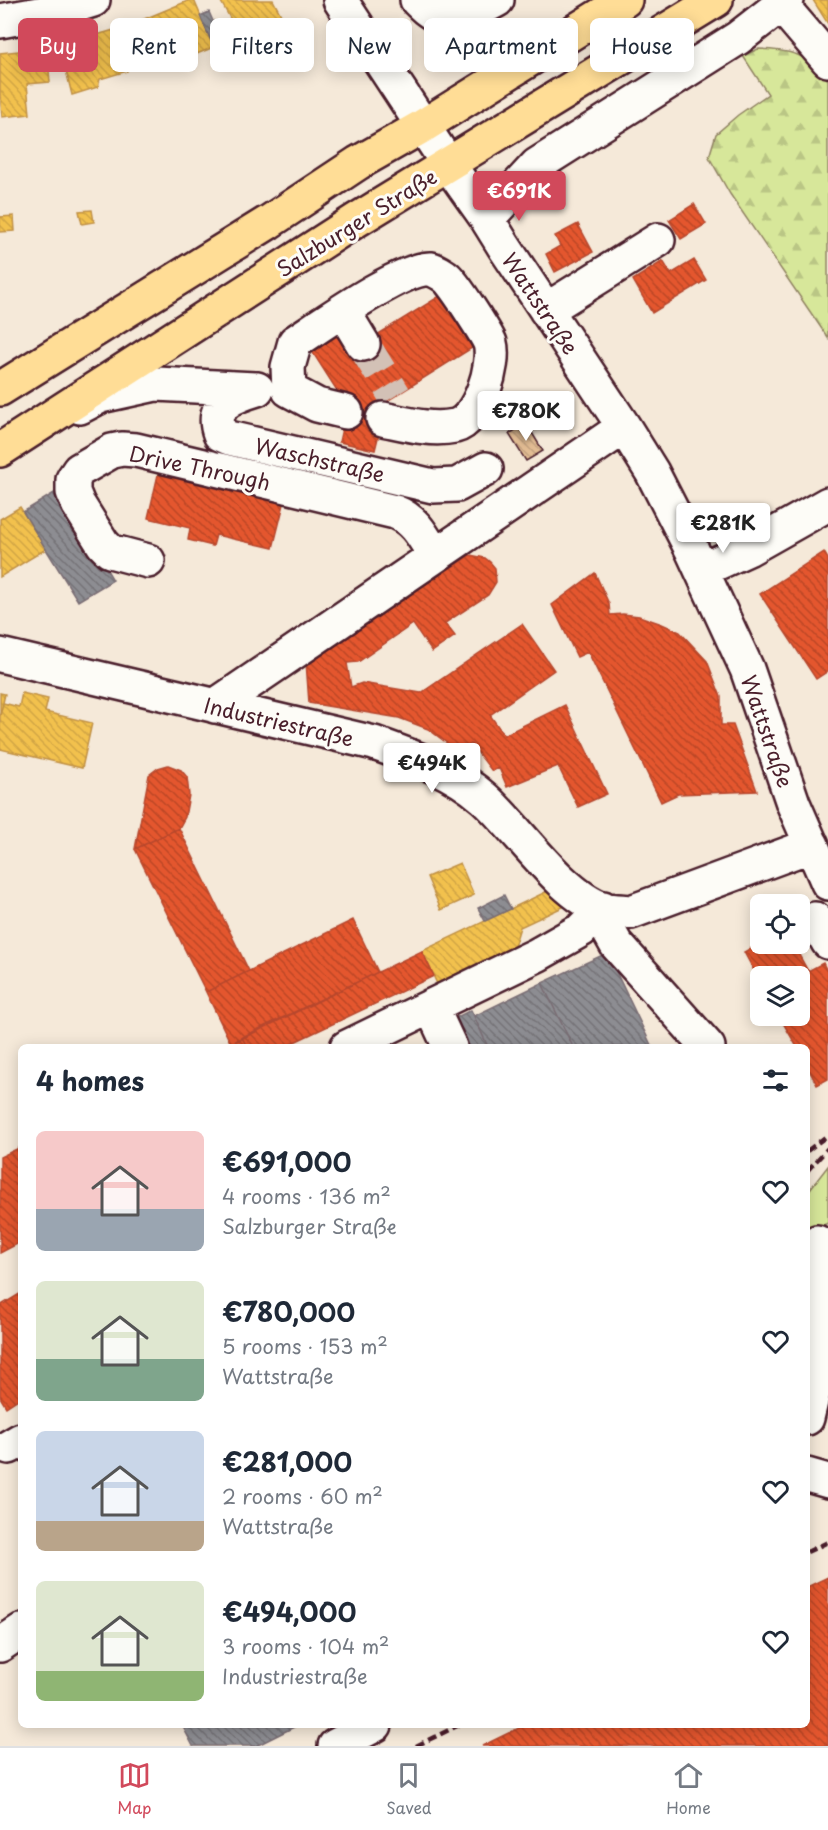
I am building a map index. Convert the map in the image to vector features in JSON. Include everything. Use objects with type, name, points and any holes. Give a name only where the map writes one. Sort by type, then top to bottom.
[{"type":"main road","points":[[0,389],[269,222],[358,163],[423,126],[626,0]]},
{"type":"main road","name":"Salzburger Straße","points":[[0,450],[355,221],[716,0]]},
{"type":"street","points":[[0,21],[61,10],[93,0]]},
{"type":"street","name":"Wattstraße","points":[[340,0],[448,164],[488,219],[652,472],[702,570],[747,669],[793,802],[822,864]]},
{"type":"street","points":[[417,0],[431,13],[443,18],[458,17],[497,0]]},
{"type":"street","points":[[488,219],[537,165],[738,38],[784,2],[828,60]]},
{"type":"street","points":[[546,310],[658,240]]},
{"type":"street","points":[[273,389],[288,366],[295,342],[406,274],[431,269],[449,278],[490,343],[489,372],[480,404],[459,425],[433,429],[397,413]]},
{"type":"street","points":[[343,311],[363,344]]},
{"type":"street","points":[[40,426],[101,396],[156,384],[273,389],[317,405],[346,412]]},
{"type":"street","name":"Waschstraße","points":[[273,389],[231,397],[219,411],[216,423],[220,434],[433,486],[457,485],[486,469]]},
{"type":"street","points":[[459,425],[509,505]]},
{"type":"street","points":[[215,706],[624,427]]},
{"type":"street","name":"Drive Through","points":[[148,561],[110,551],[103,544],[73,492],[73,479],[79,470],[112,451],[136,450],[395,512],[407,517],[417,526],[435,556]]},
{"type":"street","points":[[702,570],[748,549],[828,504]]},
{"type":"street","name":"Industriestraße","points":[[0,655],[374,743],[418,759],[454,776],[484,798],[564,883],[603,909],[631,912],[822,864]]},
{"type":"street","points":[[353,1044],[537,955],[581,930],[603,909]]},
{"type":"street","points":[[603,909],[607,928],[616,944],[705,1044]]},
{"type":"street","points":[[431,1006],[449,1044]]},
{"type":"street","points":[[810,1405],[824,1347],[812,1299],[824,1260],[818,1242]]},
{"type":"street","points":[[810,1476],[828,1481]]},
{"type":"street","points":[[0,1645],[18,1633]]},
{"type":"street","points":[[335,1746],[369,1728]]},
{"type":"green space","points":[[758,49],[779,50],[797,55],[813,64],[828,80],[828,338],[730,194],[709,157],[716,134],[768,94],[743,56]]},
{"type":"green space","points":[[828,1166],[828,1223],[810,1231],[810,1189]]},
{"type":"building: Homes","points":[[194,0],[210,38],[210,49],[198,53],[198,18],[147,18]]},
{"type":"building: Homes","points":[[220,0],[273,0],[283,18],[230,18]]},
{"type":"building: Homes","points":[[813,0],[828,0],[828,24]]},
{"type":"building: Homes","points":[[110,31],[110,72],[124,72],[100,79],[98,87],[72,95],[66,72],[98,72],[98,35]]},
{"type":"building: Homes","points":[[18,51],[18,72],[49,72],[50,82],[27,84],[30,114],[2,117],[0,53]]},
{"type":"building: Homes","points":[[92,210],[94,222],[82,224],[79,211]]},
{"type":"building: Homes","points":[[14,216],[15,231],[0,232],[0,217]]},
{"type":"building: Homes","points":[[20,507],[46,549],[0,577],[0,519]]},
{"type":"building: Homes","points":[[0,693],[5,694],[0,716]]},
{"type":"building: Homes","points":[[22,693],[48,699],[45,712],[92,723],[82,768],[0,749],[0,716],[3,703],[19,707]]},
{"type":"building: Homes","points":[[460,863],[474,895],[441,910],[427,877]]},
{"type":"building: Homes","points":[[550,890],[565,906],[520,927],[513,950],[438,986],[422,951]]},
{"type":"building: Shops","points":[[694,204],[706,224],[681,239],[669,220]]},
{"type":"building: Shops","points":[[578,224],[593,252],[555,272],[546,254],[560,246],[555,236]]},
{"type":"building: Shops","points":[[694,260],[706,280],[652,313],[633,280],[663,261],[671,274]]},
{"type":"building: Shops","points":[[443,294],[475,346],[387,401],[375,450],[339,442],[347,406],[306,342],[339,321],[356,348]]},
{"type":"building: Shops","points":[[160,466],[286,496],[273,548],[216,535],[213,546],[188,540],[190,528],[148,518]]},
{"type":"building: Shops","points":[[824,552],[828,559],[828,671],[816,679],[760,594]]},
{"type":"building: Shops","points":[[470,555],[485,558],[490,562],[495,568],[496,582],[488,595],[445,623],[455,636],[432,652],[413,624],[358,662],[347,663],[351,687],[362,683],[421,693],[522,624],[554,670],[490,715],[504,735],[565,705],[607,794],[578,807],[558,766],[507,787],[499,768],[492,771],[471,744],[459,752],[428,729],[399,718],[309,703],[306,662]]},
{"type":"building: Shops","points":[[595,573],[609,604],[610,615],[639,616],[680,632],[707,661],[721,697],[721,725],[733,725],[757,791],[678,794],[661,802],[588,652],[577,657],[552,605]]},
{"type":"building: Shops","points":[[168,765],[181,770],[187,777],[189,795],[185,817],[179,828],[135,849],[149,775],[158,768]]},
{"type":"building: Shops","points":[[179,828],[249,971],[206,992],[135,849]]},
{"type":"building: Shops","points":[[353,920],[378,972],[231,1044],[206,992]]},
{"type":"building: Shops","points":[[750,949],[750,954],[799,954],[805,966],[751,966],[744,952]]},
{"type":"building: Shops","points":[[422,951],[434,976],[290,1044],[246,1044],[242,1037]]},
{"type":"building: Shops","points":[[823,963],[828,973],[828,1079],[817,1085],[810,1072],[810,1044],[795,1044],[785,1026],[810,1026],[810,970]]},
{"type":"building: Shops","points":[[242,1037],[246,1044],[231,1044]]},
{"type":"building: Shops","points":[[18,1148],[18,1244],[0,1253],[0,1157]]},
{"type":"building: Shops","points":[[18,1295],[18,1399],[6,1407],[0,1397],[0,1306]]},
{"type":"building: Shops","points":[[828,1577],[828,1746],[482,1746],[519,1728],[810,1728],[810,1586]]},
{"type":"building: Industry","points":[[209,12],[212,18],[210,39],[200,16]]},
{"type":"building: Industry","points":[[59,490],[113,580],[78,601],[23,512]]},
{"type":"building: Industry","points":[[504,895],[511,909],[485,921],[478,908]]},
{"type":"building: Industry","points":[[607,953],[651,1044],[572,1044],[542,983]]},
{"type":"building: Industry","points":[[542,983],[572,1044],[487,1044],[474,1016]]},
{"type":"building: Industry","points":[[471,1010],[487,1044],[468,1044],[455,1018]]},
{"type":"building: Industry","points":[[184,1728],[292,1728],[256,1746],[193,1746]]},
{"type":"building: Other","points":[[526,423],[543,451],[526,461],[509,434]]},
{"type":"tunnel","points":[[363,344],[395,396]]},
{"type":"railway","points":[[810,1149],[828,1135]]},
{"type":"railway","points":[[810,1168],[828,1148]]},
{"type":"railway","points":[[810,1551],[828,1542]]},
{"type":"railway","points":[[416,1746],[453,1728]]}]
